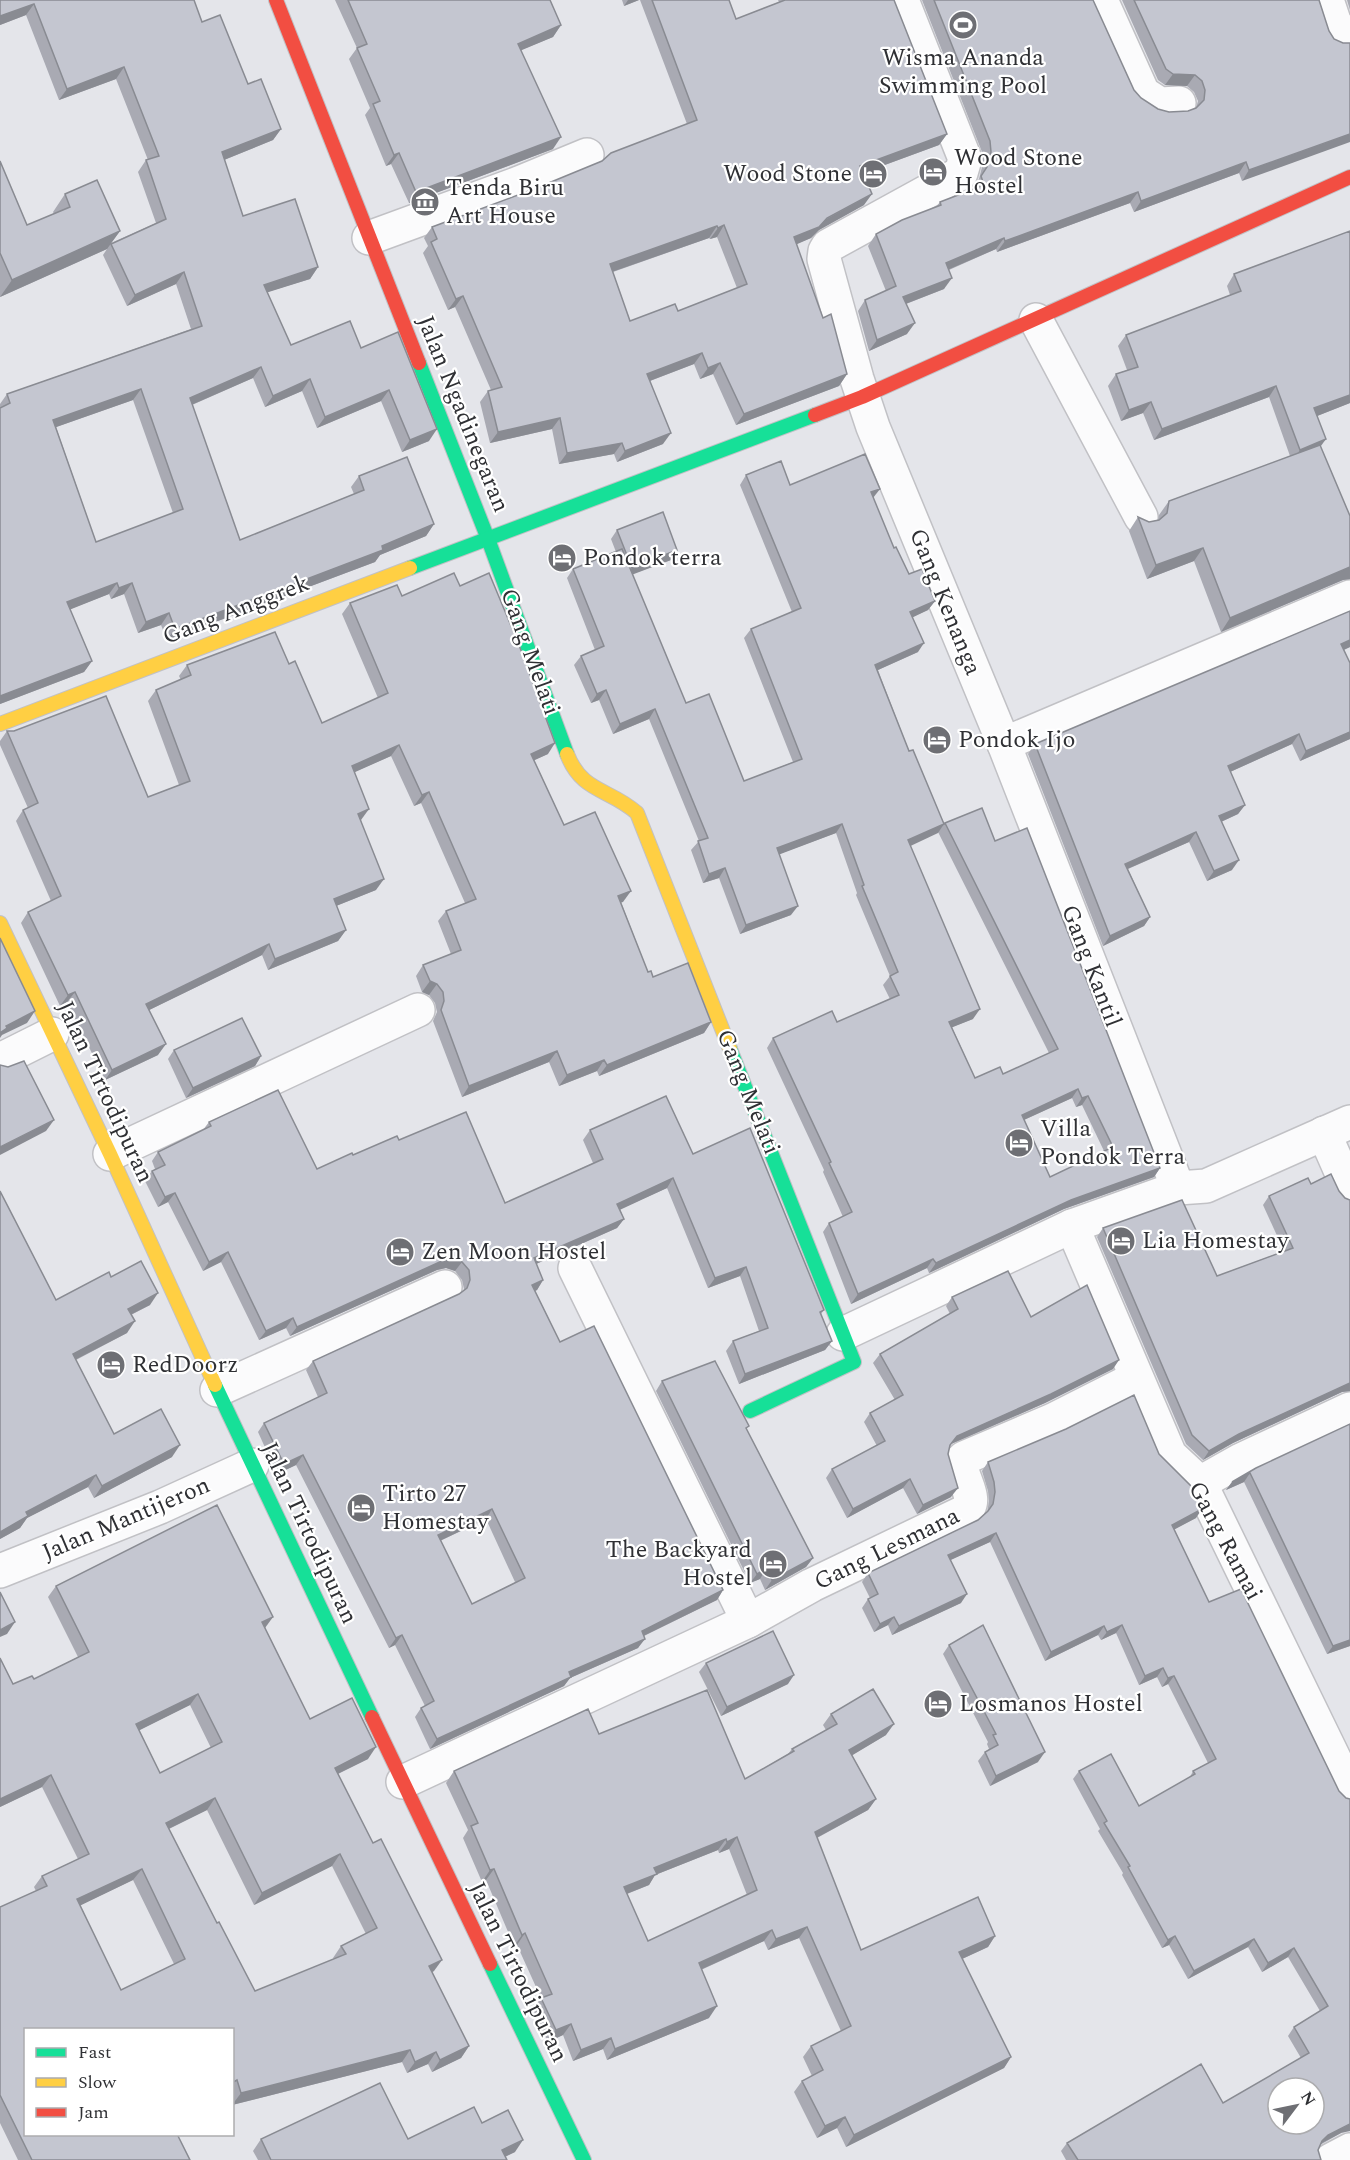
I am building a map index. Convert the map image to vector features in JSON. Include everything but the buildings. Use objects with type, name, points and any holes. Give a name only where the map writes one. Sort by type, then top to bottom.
[{"type":"street","name":"Jalan Ngadinegaran","points":[[276,0],[488,539],[862,397],[1350,177]]},
{"type":"street","name":"Gang Kenanga","points":[[902,0],[964,159],[961,173],[828,246],[824,259],[862,397],[873,427],[1004,744]]},
{"type":"street","points":[[1101,0],[1143,93],[1160,104],[1179,103]]},
{"type":"street","points":[[1327,0],[1339,36],[1350,32]]},
{"type":"street","points":[[369,238],[519,183],[587,155]]},
{"type":"street","points":[[1036,320],[1141,518]]},
{"type":"street","name":"Gang Anggrek","points":[[0,724],[488,539]]},
{"type":"street","name":"Gang Melati","points":[[488,539],[573,769],[584,781],[621,799],[637,813],[854,1362],[750,1411]]},
{"type":"street","points":[[1004,744],[1350,597]]},
{"type":"street","name":"Gang Kantil","points":[[1004,744],[1178,1188]]},
{"type":"street","name":"Jalan Tirtodipuran","points":[[0,923],[110,1154],[252,1465],[584,2160]]},
{"type":"street","points":[[110,1154],[418,1010]]},
{"type":"street","points":[[0,1060],[52,1034]]},
{"type":"street","points":[[843,1334],[1072,1226],[1178,1188],[1206,1186],[1337,1127],[1350,1192]]},
{"type":"street","name":"Gang Ramai","points":[[1072,1226],[1170,1455],[1200,1483],[1350,1791]]},
{"type":"street","points":[[575,1268],[748,1620]]},
{"type":"street","points":[[217,1390],[446,1287]]},
{"type":"street","name":"Gang Lesmana","points":[[403,1782],[748,1620],[812,1585],[970,1508],[972,1501],[961,1468],[961,1461],[964,1458],[1053,1420],[1137,1378]]},
{"type":"street","points":[[1200,1483],[1241,1460],[1350,1409]]},
{"type":"street","name":"Jalan Mantijeron","points":[[0,1571],[160,1507],[252,1465]]},
{"type":"street","points":[[1331,2160],[1350,2150]]},
{"type":"traffic: fast","points":[[419,363],[488,539],[567,754]]},
{"type":"traffic: fast","points":[[410,568],[815,415]]},
{"type":"traffic: fast","points":[[730,1049],[854,1362],[750,1411]]},
{"type":"traffic: fast","points":[[215,1385],[372,1717]]},
{"type":"traffic: fast","points":[[490,1964],[584,2160]]},
{"type":"traffic: slow","points":[[0,724],[410,568]]},
{"type":"traffic: slow","points":[[567,754],[573,767],[588,783],[637,813],[730,1049]]},
{"type":"traffic: slow","points":[[0,923],[110,1154],[215,1385]]},
{"type":"traffic: jam","points":[[276,0],[419,363]]},
{"type":"traffic: jam","points":[[815,415],[862,397],[1350,177]]},
{"type":"traffic: jam","points":[[372,1717],[490,1964]]},
{"type":"place","name":"Wisma Ananda Swimming Pool","points":[[963,25]]},
{"type":"place","name":"Wood Stone Hostel","points":[[933,172]]},
{"type":"place","name":"Wood Stone","points":[[873,174]]},
{"type":"place","name":"Tenda Biru Art House","points":[[425,202]]},
{"type":"place","name":"Pondok terra","points":[[562,558]]},
{"type":"place","name":"Pondok Ijo","points":[[937,740]]},
{"type":"place","name":"Villa Pondok Terra","points":[[1019,1143]]},
{"type":"place","name":"Lia Homestay","points":[[1121,1241]]},
{"type":"place","name":"Zen Moon Hostel","points":[[400,1252]]},
{"type":"place","name":"RedDoorz","points":[[111,1365]]},
{"type":"place","name":"Tirto 27 Homestay","points":[[361,1508]]},
{"type":"place","name":"The Backyard Hostel","points":[[773,1564]]},
{"type":"place","name":"Losmanos Hostel","points":[[938,1704]]}]
